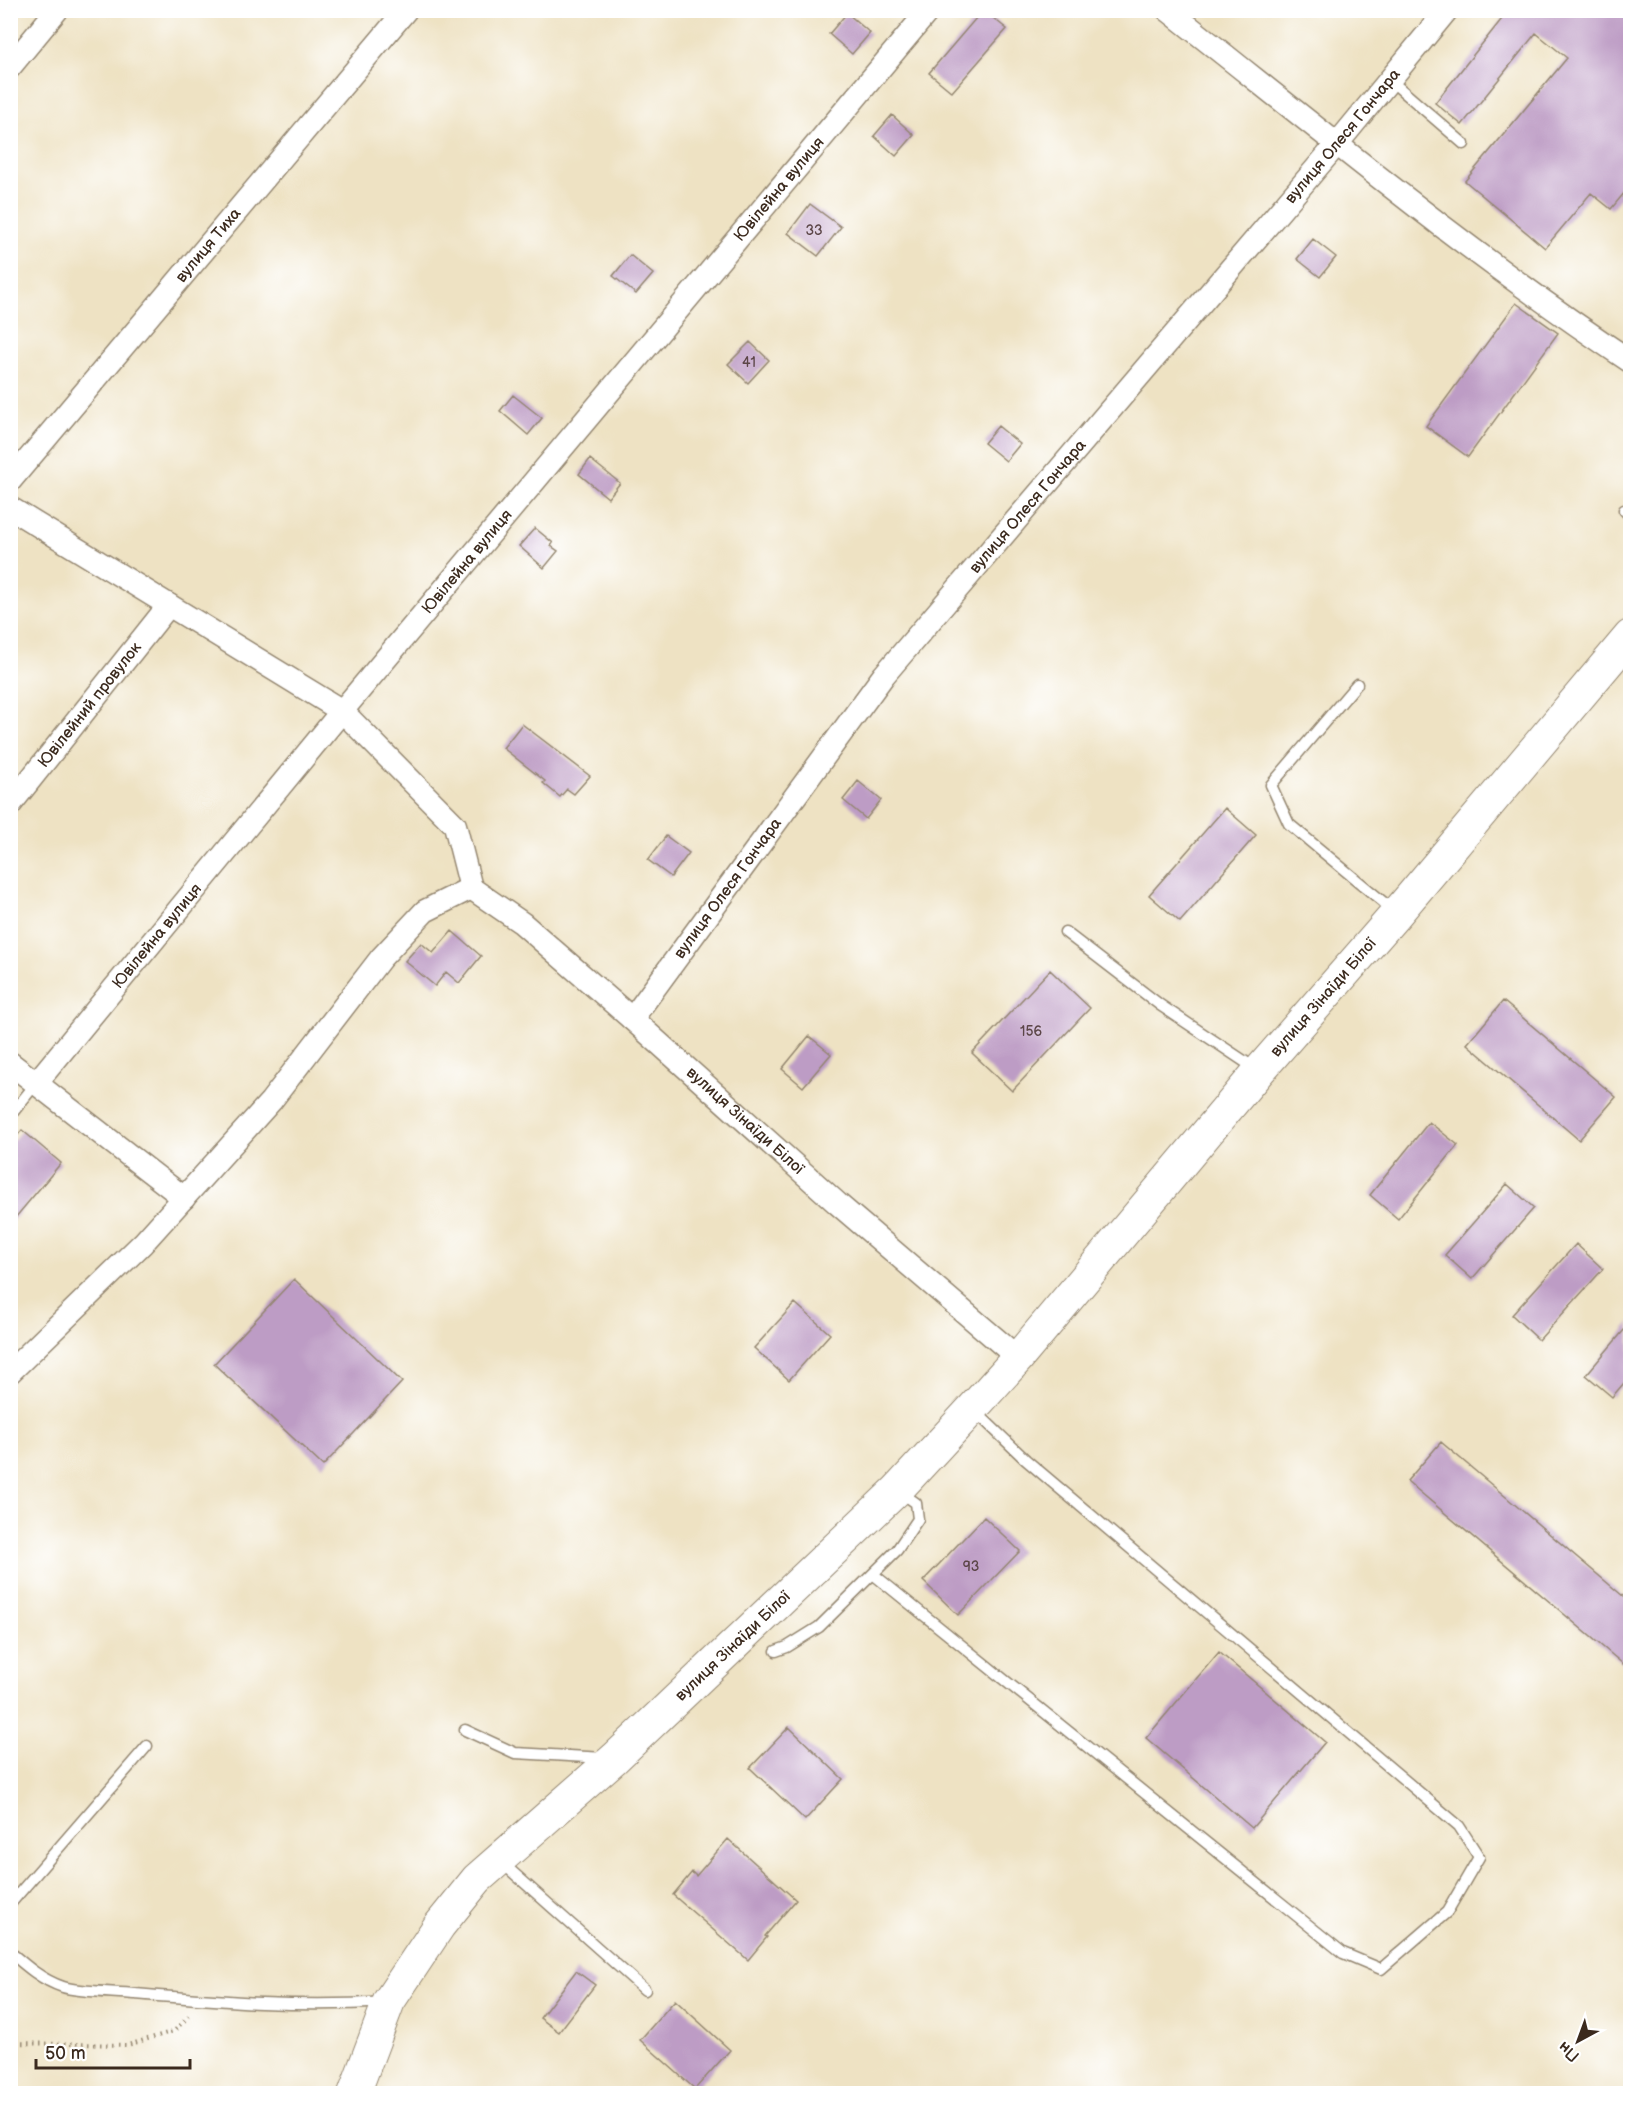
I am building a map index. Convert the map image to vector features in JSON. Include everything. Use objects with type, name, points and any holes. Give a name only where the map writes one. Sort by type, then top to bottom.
[{"type":"street","points":[[10,67],[57,10]]},
{"type":"street","name":"вулиця Тиха","points":[[10,481],[406,10]]},
{"type":"street","name":"Ювілейна вулиця","points":[[37,1082],[342,711],[929,10]]},
{"type":"street","points":[[1168,10],[1555,311],[1630,361]]},
{"type":"street","name":"вулиця Олеся Гончара","points":[[632,1019],[884,675],[1338,144],[1447,10]]},
{"type":"street","points":[[10,508],[342,711],[454,825],[471,888],[426,910],[388,950],[271,1101],[184,1198],[143,1243],[10,1372]]},
{"type":"street","name":"Ювілейний провулок","points":[[10,806],[169,605]]},
{"type":"street","name":"вулиця Зінаїди Білої","points":[[354,2094],[388,2001],[438,1926],[477,1879],[615,1758],[897,1490],[1018,1358],[1630,636]]},
{"type":"street","name":"вулиця Зінаїди Білої","points":[[471,888],[522,923],[838,1204],[1018,1358]]},
{"type":"street","points":[[10,1063],[184,1198]]},
{"type":"lane","points":[[1390,80],[1464,144]]},
{"type":"lane","points":[[1358,684],[1271,785],[1288,824],[1397,913]]},
{"type":"lane","points":[[1065,932],[1160,1005],[1259,1071]]},
{"type":"lane","name":"Ювілейна вулиця","points":[[10,1116],[37,1082]]},
{"type":"lane","points":[[873,1574],[1343,1953],[1381,1969],[1447,1912],[1479,1857],[1459,1826],[1034,1467],[972,1409]]},
{"type":"lane","points":[[777,1651],[788,1647],[819,1627],[897,1550],[918,1519],[916,1503],[897,1490]]},
{"type":"lane","points":[[465,1730],[515,1753],[615,1758]]},
{"type":"lane","points":[[10,1905],[147,1746]]},
{"type":"lane","points":[[499,1860],[645,1990]]},
{"type":"lane","points":[[10,1952],[30,1970],[64,1988],[204,2001],[341,2005],[388,2001]]},
{"type":"path","points":[[10,2043],[128,2045],[174,2031],[204,2001]]},
{"type":"building","points":[[983,10],[1007,29],[952,92],[929,73]]},
{"type":"building","points":[[1509,10],[1621,10],[1630,18],[1630,186],[1611,209],[1591,193],[1545,248],[1465,181],[1567,58],[1536,33],[1462,125],[1435,103]]},
{"type":"building","points":[[847,13],[870,33],[852,54],[829,34]]},
{"type":"building","points":[[892,115],[914,135],[896,156],[874,136]]},
{"type":"building","points":[[810,204],[841,227],[818,256],[788,233]]},
{"type":"building","points":[[1313,239],[1336,257],[1320,277],[1297,259]]},
{"type":"building","points":[[630,255],[653,274],[636,294],[613,276]]},
{"type":"building","points":[[1516,303],[1558,333],[1468,457],[1426,426]]},
{"type":"building","points":[[750,342],[769,360],[748,383],[728,364]]},
{"type":"building","points":[[513,395],[542,418],[528,435],[500,411]]},
{"type":"building","points":[[998,426],[1020,444],[1006,461],[984,443]]},
{"type":"building","points":[[590,459],[620,483],[608,498],[579,474]]},
{"type":"building","points":[[535,528],[553,543],[551,546],[558,551],[544,568],[519,546]]},
{"type":"building","points":[[522,724],[590,776],[574,794],[567,789],[560,797],[543,783],[545,781],[503,748]]},
{"type":"building","points":[[858,781],[881,800],[866,819],[843,800]]},
{"type":"building","points":[[1225,808],[1256,835],[1180,922],[1149,895]]},
{"type":"building","points":[[666,836],[689,853],[671,877],[648,860]]},
{"type":"building","points":[[452,931],[481,956],[459,983],[446,972],[435,986],[405,961],[421,943],[433,953]]},
{"type":"building","points":[[1050,970],[1090,1008],[1012,1091],[972,1053]]},
{"type":"building","points":[[1503,1001],[1616,1097],[1579,1140],[1467,1044]]},
{"type":"building","points":[[809,1036],[831,1054],[803,1087],[782,1069]]},
{"type":"building","points":[[1429,1122],[1458,1145],[1398,1219],[1370,1195]]},
{"type":"building","points":[[22,1130],[61,1163],[10,1224],[10,1144]]},
{"type":"building","points":[[1507,1184],[1534,1208],[1472,1279],[1445,1255]]},
{"type":"building","points":[[1576,1244],[1603,1269],[1539,1340],[1512,1315]]},
{"type":"building","points":[[294,1279],[402,1382],[323,1466],[214,1364]]},
{"type":"building","points":[[795,1303],[830,1334],[789,1380],[754,1348]]},
{"type":"building","points":[[1630,1323],[1630,1376],[1612,1397],[1586,1375]]},
{"type":"building","points":[[1441,1442],[1630,1602],[1630,1670],[1407,1481]]},
{"type":"building","points":[[984,1517],[1020,1551],[958,1615],[923,1581]]},
{"type":"building","points":[[1219,1652],[1325,1742],[1252,1828],[1146,1738]]},
{"type":"building","points":[[789,1727],[843,1779],[805,1820],[750,1768]]},
{"type":"building","points":[[728,1839],[796,1900],[748,1960],[673,1895],[692,1872],[696,1876]]},
{"type":"building","points":[[576,1971],[595,1985],[559,2032],[540,2018]]},
{"type":"building","points":[[675,2000],[730,2050],[695,2089],[640,2040]]}]
